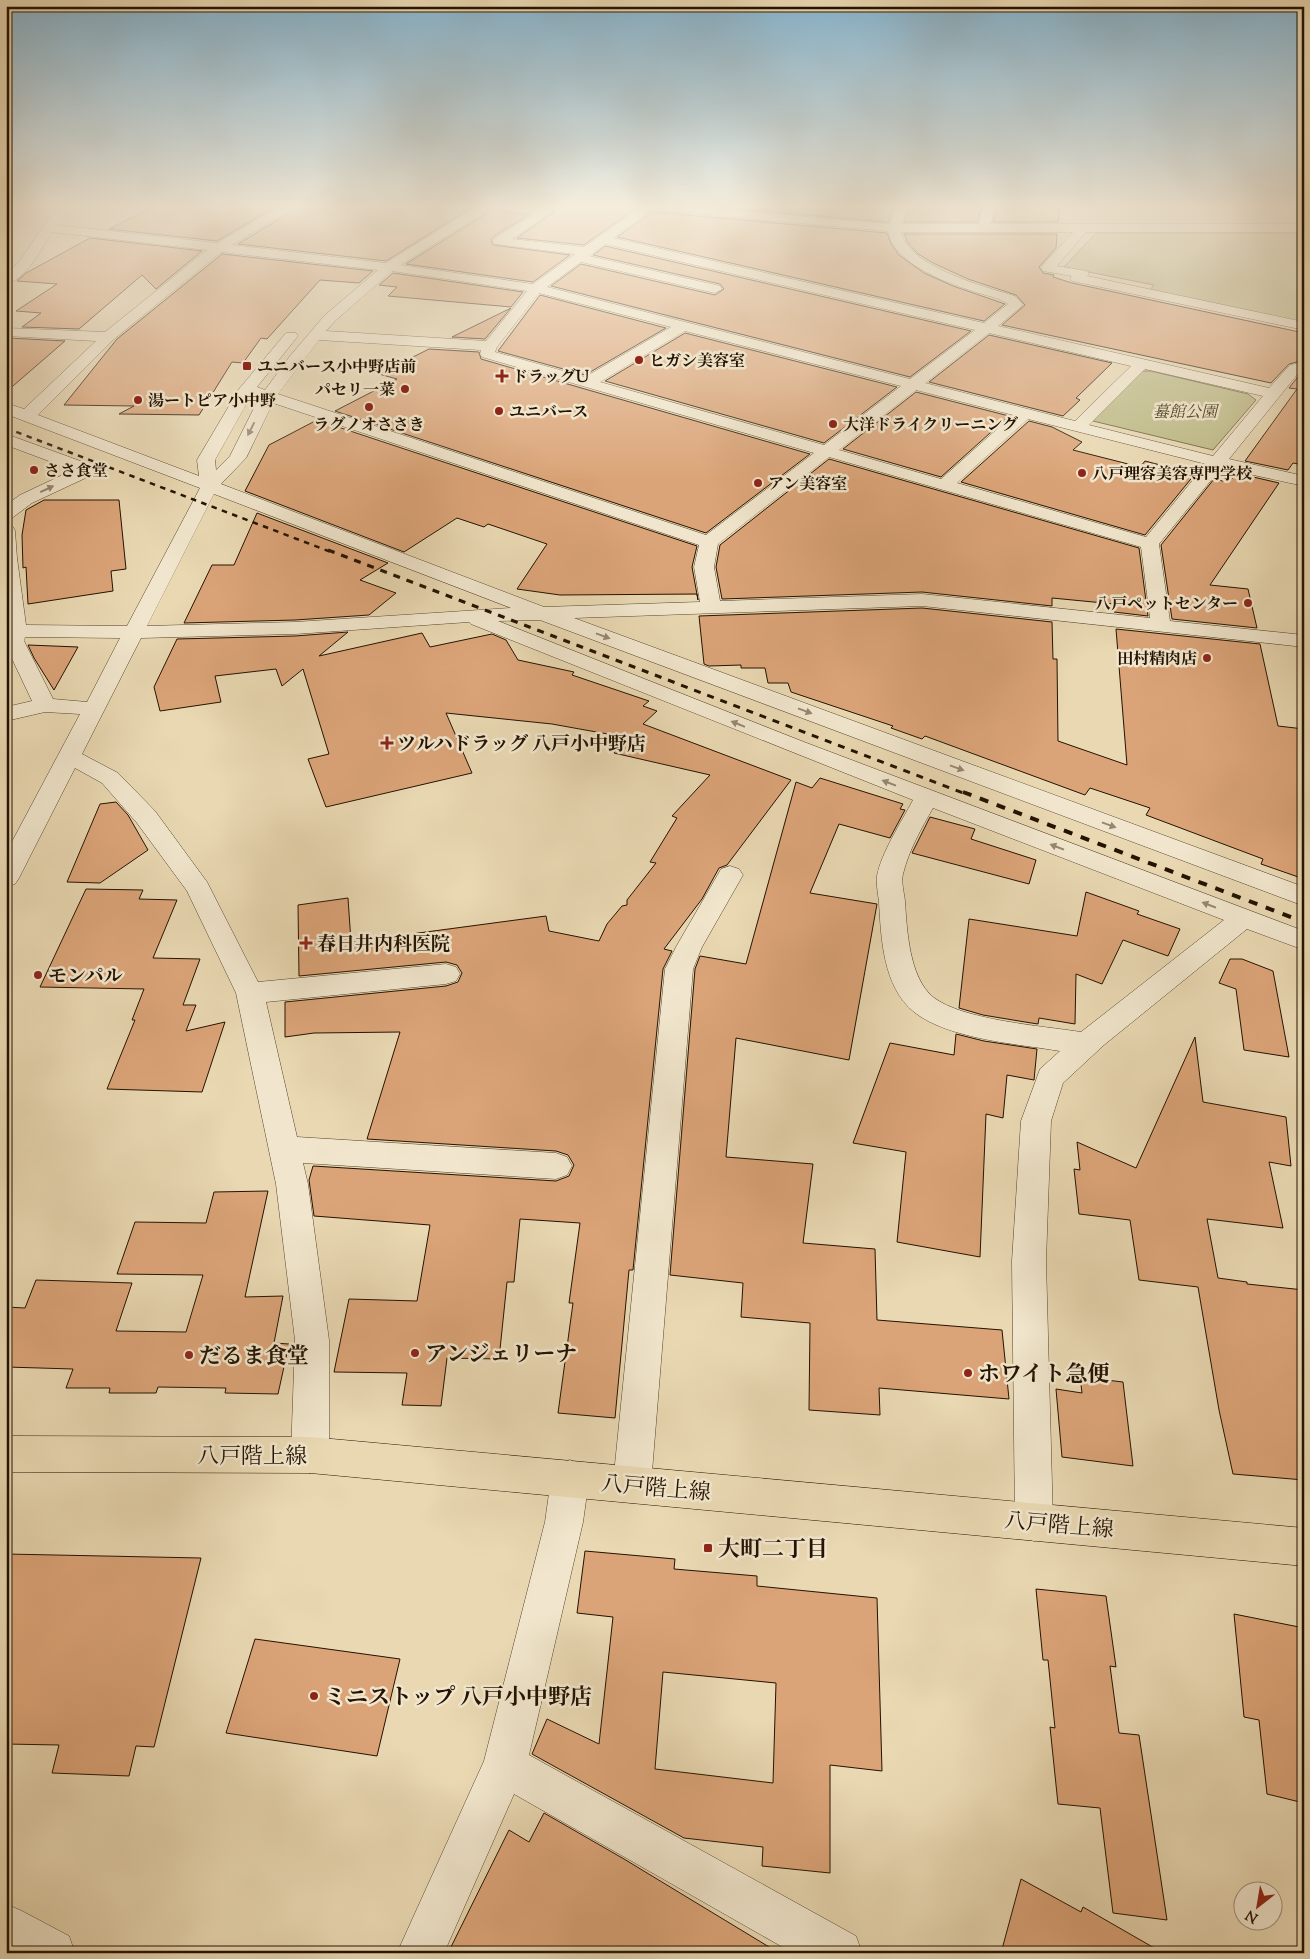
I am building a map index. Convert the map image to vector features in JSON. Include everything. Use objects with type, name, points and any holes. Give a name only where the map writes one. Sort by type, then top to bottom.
[{"type":"main road","name":"八戸階上線","points":[[6,1454],[310,1455],[1304,1547]]},
{"type":"street","points":[[27,416],[108,338],[158,297]]},
{"type":"street","points":[[6,878],[71,757],[209,487],[237,458],[268,396],[315,335],[330,318],[354,297]]},
{"type":"street","points":[[529,297],[490,346],[488,354],[1150,544]]},
{"type":"street","points":[[574,297],[1078,427],[1218,462],[1304,481]]},
{"type":"street","points":[[854,297],[1273,394]]},
{"type":"street","points":[[711,606],[704,567],[709,542],[1010,310],[1016,304],[1005,297]]},
{"type":"street","points":[[1169,297],[1304,326]]},
{"type":"street","points":[[209,487],[206,460],[247,389],[302,323]]},
{"type":"street","points":[[587,383],[684,325]]},
{"type":"street","points":[[6,332],[108,338]]},
{"type":"street","points":[[315,335],[490,346]]},
{"type":"street","points":[[1078,427],[1142,364]]},
{"type":"street","points":[[1161,626],[1150,544],[1295,368],[1304,366]]},
{"type":"street","points":[[247,389],[709,542]]},
{"type":"street","points":[[6,408],[541,613],[1304,897]]},
{"type":"street","points":[[944,485],[1025,413]]},
{"type":"street","points":[[6,439],[88,470],[26,499],[6,514]]},
{"type":"street","points":[[6,531],[6,558],[14,641],[45,705]]},
{"type":"street","points":[[12,631],[134,632],[295,628],[468,616],[922,600],[1304,641]]},
{"type":"street","points":[[468,616],[796,747],[1304,941]]},
{"type":"street","points":[[6,714],[45,705],[95,709]]},
{"type":"street","points":[[71,757],[110,778],[146,818],[198,888],[250,993],[285,1149],[312,1340],[310,1455]]},
{"type":"street","points":[[926,797],[904,838],[890,876],[894,939],[907,985],[923,1004],[942,1015],[971,1026],[1086,1044]]},
{"type":"street","points":[[632,1484],[679,970],[688,947],[730,875]]},
{"type":"street","points":[[1034,1522],[1029,1261],[1036,1121],[1050,1077],[1086,1044],[1244,918]]},
{"type":"street","points":[[250,993],[446,974]]},
{"type":"street","points":[[285,1149],[556,1166]]},
{"type":"street","points":[[420,1953],[506,1765],[564,1522],[570,1479]]},
{"type":"street","points":[[506,1765],[839,1953]]},
{"type":"street","points":[[6,1928],[52,1953]]},
{"type":"green space","points":[[1180,297],[1304,297],[1304,323]]},
{"type":"green space","name":"蟇館公園","points":[[1143,371],[1151,371],[1248,394],[1256,400],[1213,450],[1093,421]]},
{"type":"building","points":[[37,297],[116,297],[79,329],[22,327],[41,313],[16,311]]},
{"type":"building","points":[[168,297],[304,297],[267,339],[261,338],[243,363],[232,362],[199,415],[119,414],[134,406],[64,405],[117,339]]},
{"type":"building","points":[[404,297],[519,297],[511,307]]},
{"type":"building","points":[[538,297],[549,297],[666,328],[585,375],[498,351]]},
{"type":"building","points":[[596,297],[826,297],[971,331],[910,377]]},
{"type":"building","points":[[881,297],[986,297],[1005,304],[984,321]]},
{"type":"building","points":[[1018,297],[1139,297],[1304,333],[1304,360],[1289,364],[1271,383],[1002,325],[1025,305]]},
{"type":"building","points":[[511,308],[485,339],[452,337]]},
{"type":"building","points":[[685,333],[897,387],[824,443],[605,381]]},
{"type":"building","points":[[989,335],[1112,363],[1076,398],[1080,400],[1063,416],[929,382]]},
{"type":"building","points":[[8,338],[65,341],[6,392]]},
{"type":"building","points":[[429,349],[479,352],[481,359],[810,454],[706,533],[335,411],[397,379],[379,374]]},
{"type":"building","points":[[1301,373],[1304,373],[1304,465],[1293,463],[1288,470],[1245,461],[1297,389],[1289,388]]},
{"type":"building","points":[[916,392],[1009,416],[941,477],[843,449]]},
{"type":"building","points":[[317,420],[697,546],[692,567],[697,594],[560,595],[517,589],[547,544],[488,524],[484,527],[457,518],[404,552],[245,491],[269,445]]},
{"type":"building","name":"八戸理容美容専門学校","points":[[1029,421],[1052,427],[1082,442],[1073,450],[1140,467],[1145,461],[1195,474],[1145,535],[961,482]]},
{"type":"building","points":[[829,459],[1139,548],[1148,616],[1114,612],[1114,604],[1052,598],[1052,606],[922,592],[722,599],[716,567],[720,545]]},
{"type":"building","points":[[1236,473],[1279,483],[1210,585],[1248,589],[1257,628],[1172,619],[1161,545],[1214,479],[1223,481],[1227,476],[1233,478]]},
{"type":"building","points":[[44,500],[119,500],[126,569],[111,571],[113,591],[28,604],[26,567],[23,568],[22,535],[26,510]]},
{"type":"building","points":[[257,513],[388,563],[360,580],[396,593],[369,615],[295,620],[184,623],[212,565],[234,565]]},
{"type":"building","points":[[922,608],[1052,622],[1053,659],[1057,659],[1058,741],[1127,765],[1116,629],[1260,644],[1278,726],[1304,729],[1304,879],[1261,864],[1263,859],[1146,815],[1150,808],[1090,788],[1085,795],[925,736],[922,739],[891,728],[893,726],[791,692],[788,683],[768,683],[765,668],[741,668],[741,665],[709,666],[704,664],[699,616]]},
{"type":"building","points":[[348,632],[319,656],[422,633],[430,647],[492,634],[506,640],[518,660],[574,672],[572,675],[649,701],[643,706],[657,711],[643,724],[791,780],[727,865],[719,868],[702,899],[664,949],[672,951],[663,969],[633,1270],[629,1270],[615,1418],[558,1413],[573,1303],[569,1303],[580,1223],[520,1219],[514,1282],[507,1282],[499,1359],[447,1358],[441,1406],[402,1405],[407,1373],[334,1372],[349,1299],[417,1301],[430,1225],[314,1216],[309,1180],[313,1166],[556,1181],[569,1176],[574,1165],[568,1155],[556,1151],[367,1139],[400,1032],[314,1033],[285,1037],[285,1002],[446,986],[458,982],[462,973],[457,965],[446,962],[299,976],[298,905],[348,898],[351,942],[546,916],[549,931],[599,941],[607,924],[622,906],[627,905],[627,900],[656,863],[650,862],[677,818],[672,816],[710,775],[614,753],[624,737],[552,724],[446,713],[472,773],[326,807],[308,759],[329,754],[303,669],[282,686],[276,669],[215,676],[221,702],[160,711],[154,687],[177,639],[295,636]]},
{"type":"building","points":[[28,645],[78,647],[54,690],[34,658]]},
{"type":"building","points":[[820,778],[903,804],[900,809],[905,810],[890,838],[839,824],[810,893],[877,904],[849,1060],[736,1038],[726,1157],[813,1164],[803,1243],[875,1249],[877,1320],[1002,1330],[1009,1399],[879,1388],[880,1415],[809,1410],[810,1323],[741,1317],[743,1283],[670,1275],[695,969],[700,956],[746,964],[796,782],[812,788]]},
{"type":"building","points":[[116,802],[128,815],[148,850],[100,883],[67,882],[100,804]]},
{"type":"building","points":[[930,817],[975,829],[971,839],[1036,860],[1029,884],[912,853]]},
{"type":"building","points":[[86,889],[143,890],[139,899],[177,900],[153,958],[200,959],[183,1005],[196,1005],[186,1031],[225,1022],[202,1092],[107,1089],[135,1020],[132,1020],[144,989],[40,987]]},
{"type":"building","points":[[1086,892],[1139,911],[1137,914],[1180,929],[1168,956],[1123,940],[1102,984],[1076,974],[1075,1024],[1039,1018],[1038,1024],[983,1015],[959,1008],[969,919],[1077,936]]},
{"type":"building","points":[[1230,959],[1242,959],[1273,971],[1289,1057],[1244,1050],[1236,989],[1219,983]]},
{"type":"building","points":[[956,1034],[984,1041],[1037,1049],[1034,1080],[1007,1075],[1003,1118],[986,1114],[980,1257],[897,1242],[906,1152],[853,1143],[890,1043],[954,1055]]},
{"type":"building","points":[[1195,1037],[1203,1102],[1286,1117],[1291,1166],[1269,1162],[1283,1228],[1207,1219],[1218,1278],[1247,1282],[1247,1284],[1304,1290],[1304,1480],[1233,1474],[1219,1410],[1198,1287],[1139,1280],[1130,1220],[1079,1214],[1074,1169],[1080,1170],[1077,1142],[1136,1168]]},
{"type":"building","points":[[268,1191],[245,1297],[283,1296],[274,1343],[289,1344],[278,1394],[225,1393],[226,1388],[158,1387],[156,1393],[109,1393],[110,1388],[66,1388],[73,1369],[6,1367],[6,1307],[25,1308],[36,1280],[132,1283],[116,1331],[186,1332],[203,1275],[117,1274],[135,1222],[206,1223],[214,1192]]},
{"type":"building","points":[[1080,1377],[1123,1382],[1133,1466],[1062,1457],[1056,1389],[1082,1393]]},
{"type":"building","points":[[585,1551],[675,1559],[674,1569],[757,1576],[757,1586],[877,1598],[882,1771],[830,1765],[830,1873],[762,1866],[763,1847],[684,1838],[532,1754],[547,1719],[599,1744],[613,1617],[577,1613]],"holes":[[[663,1672],[776,1683],[773,1783],[655,1769]]]},
{"type":"building","points":[[6,1554],[201,1558],[154,1747],[136,1746],[129,1776],[52,1773],[59,1745],[6,1744]]},
{"type":"building","points":[[1036,1589],[1106,1596],[1116,1667],[1110,1666],[1119,1733],[1139,1735],[1167,1920],[1113,1913],[1100,1808],[1058,1804],[1050,1727],[1055,1728],[1048,1660],[1043,1660]]},
{"type":"building","points":[[1234,1614],[1304,1628],[1304,1803],[1267,1794],[1259,1720],[1244,1717]]},
{"type":"building","name":"ミニストップ 八戸小中野店","points":[[255,1639],[400,1659],[377,1756],[226,1733]]},
{"type":"building","points":[[544,1813],[779,1953],[448,1953],[509,1830],[529,1842]]},
{"type":"building","points":[[1021,1879],[1081,1912],[1083,1907],[1163,1953],[1001,1953]]},
{"type":"railway","points":[[6,428],[331,552]]},
{"type":"railway","points":[[328,550],[966,794]]},
{"type":"railway","points":[[963,792],[1304,922]]},
{"type":"place","name":"ヒガシ美容室","points":[[639,360]]},
{"type":"place","name":"ユニバース小中野店前","points":[[247,366]]},
{"type":"place","name":"ドラッグU","points":[[502,376]]},
{"type":"place","name":"パセリ一菜","points":[[405,389]]},
{"type":"place","name":"湯ートピア小中野","points":[[138,400]]},
{"type":"place","name":"ラグノオささき","points":[[369,407]]},
{"type":"place","name":"ユニバース","points":[[499,411]]},
{"type":"place","name":"大洋ドライクリーニング","points":[[833,424]]},
{"type":"place","name":"ささ食堂","points":[[34,470]]},
{"type":"place","name":"八戸理容美容専門学校","points":[[1082,473]]},
{"type":"place","name":"アン美容室","points":[[758,483]]},
{"type":"place","name":"八戸ペットセンター","points":[[1248,603]]},
{"type":"place","name":"田村精肉店","points":[[1207,658]]},
{"type":"place","name":"ツルハドラッグ 八戸小中野店","points":[[387,743]]},
{"type":"place","name":"春日井内科医院","points":[[306,943]]},
{"type":"place","name":"モンパル","points":[[38,975]]},
{"type":"place","name":"アンジェリーナ","points":[[415,1353]]},
{"type":"place","name":"だるま食堂","points":[[189,1355]]},
{"type":"place","name":"ホワイト急便","points":[[968,1373]]},
{"type":"place","name":"大町二丁目","points":[[708,1548]]},
{"type":"place","name":"ミニストップ 八戸小中野店","points":[[314,1696]]}]
